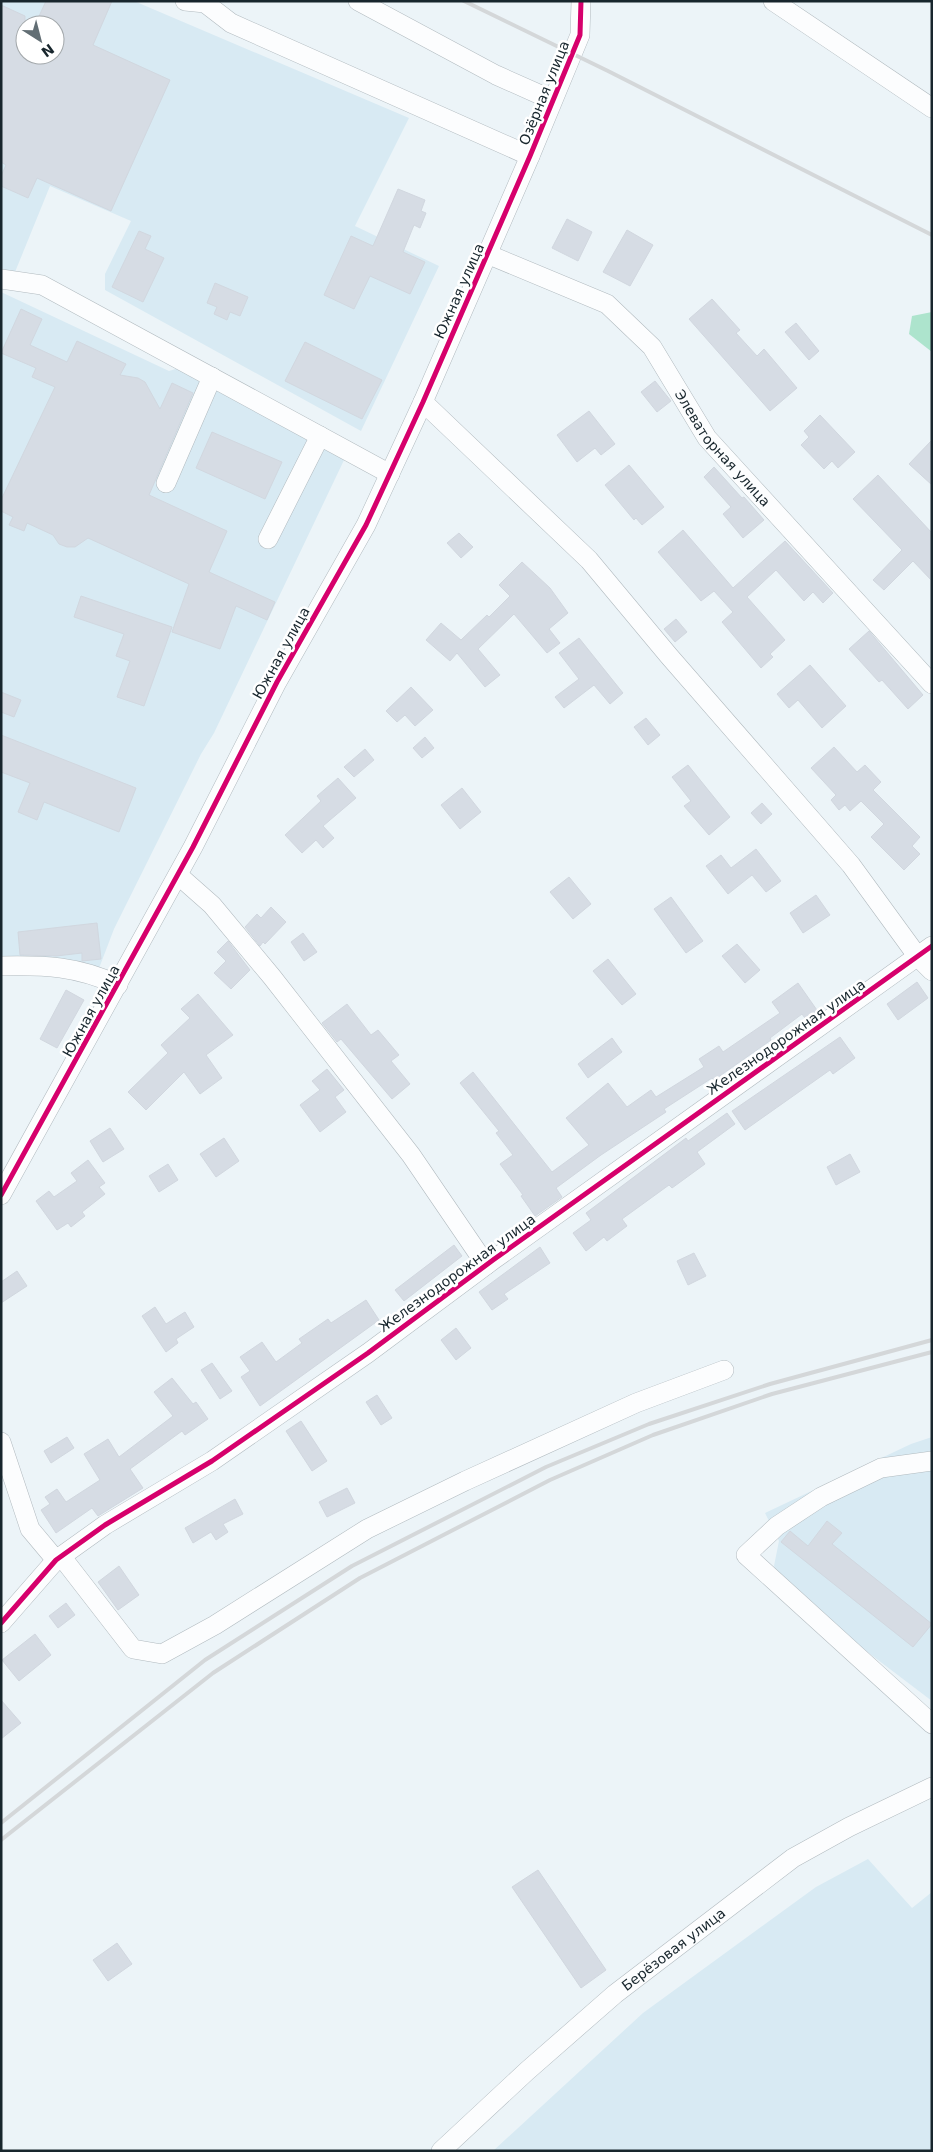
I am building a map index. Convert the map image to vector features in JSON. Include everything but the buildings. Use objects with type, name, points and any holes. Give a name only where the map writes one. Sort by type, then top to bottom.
[{"type":"street","points":[[185,1],[205,3],[231,23],[529,159]]},
{"type":"street","points":[[358,1],[496,74],[552,100]]},
{"type":"street","name":"Озёрная улица","points":[[529,159],[580,35],[581,1]]},
{"type":"street","points":[[773,1],[932,108]]},
{"type":"street","name":"Южная улица","points":[[1,1195],[178,875],[277,682],[366,526],[423,402],[529,159]]},
{"type":"street","name":"Элеваторная улица","points":[[487,254],[607,304],[652,348],[707,438],[932,684]]},
{"type":"street","points":[[1,279],[42,285],[390,474]]},
{"type":"street","points":[[166,483],[212,377]]},
{"type":"street","points":[[423,402],[589,560],[669,656],[925,951],[932,971]]},
{"type":"street","points":[[268,539],[320,436]]},
{"type":"street","points":[[178,875],[212,905],[272,977],[410,1155],[486,1265]]},
{"type":"street","name":"Железнодорожная улица","points":[[1,1623],[58,1558],[105,1525],[212,1461],[368,1353],[486,1265],[925,951]]},
{"type":"street","points":[[1,966],[47,965],[95,974],[118,985]]},
{"type":"street","points":[[1,1442],[30,1529],[58,1558],[133,1649],[162,1654],[216,1625],[367,1529],[465,1481],[636,1403],[724,1370]]},
{"type":"street","points":[[932,1461],[881,1468],[820,1496],[777,1526],[746,1555],[932,1724]]},
{"type":"street","name":"Берёзовая улица","points":[[441,2151],[527,2071],[615,1994],[785,1864],[849,1827],[932,1787]]},
{"type":"shaded area","points":[[1,1],[134,1],[409,118],[355,226],[439,266],[361,431],[105,290],[105,274],[131,221],[50,186],[13,277],[1,273]]},
{"type":"shaded area","points":[[1,292],[169,371],[179,368],[345,458],[214,733],[201,754],[114,929],[93,984],[29,969],[3,973],[1,976]]},
{"type":"shaded area","points":[[932,1437],[932,1701],[782,1587],[774,1566],[779,1541],[765,1513],[911,1444]]},
{"type":"shaded area","points":[[868,1859],[912,1908],[932,1892],[932,2151],[493,2151],[643,2013],[816,1887]]},
{"type":"green space","points":[[932,312],[932,352],[909,334],[912,316]]},
{"type":"railway","points":[[464,1],[608,71],[932,235]]},
{"type":"railway","points":[[1,1823],[205,1660],[352,1566],[546,1467],[649,1424],[770,1384],[932,1340]]},
{"type":"railway","points":[[1,1840],[213,1673],[360,1578],[550,1480],[653,1435],[772,1394],[932,1352]]},
{"type":"cycle path","points":[[1,1195],[193,847],[277,682],[366,525],[423,402],[530,156],[580,35],[581,1]]},
{"type":"cycle path","points":[[1,1623],[56,1560],[105,1525],[212,1461],[368,1353],[493,1260],[932,946]]}]
